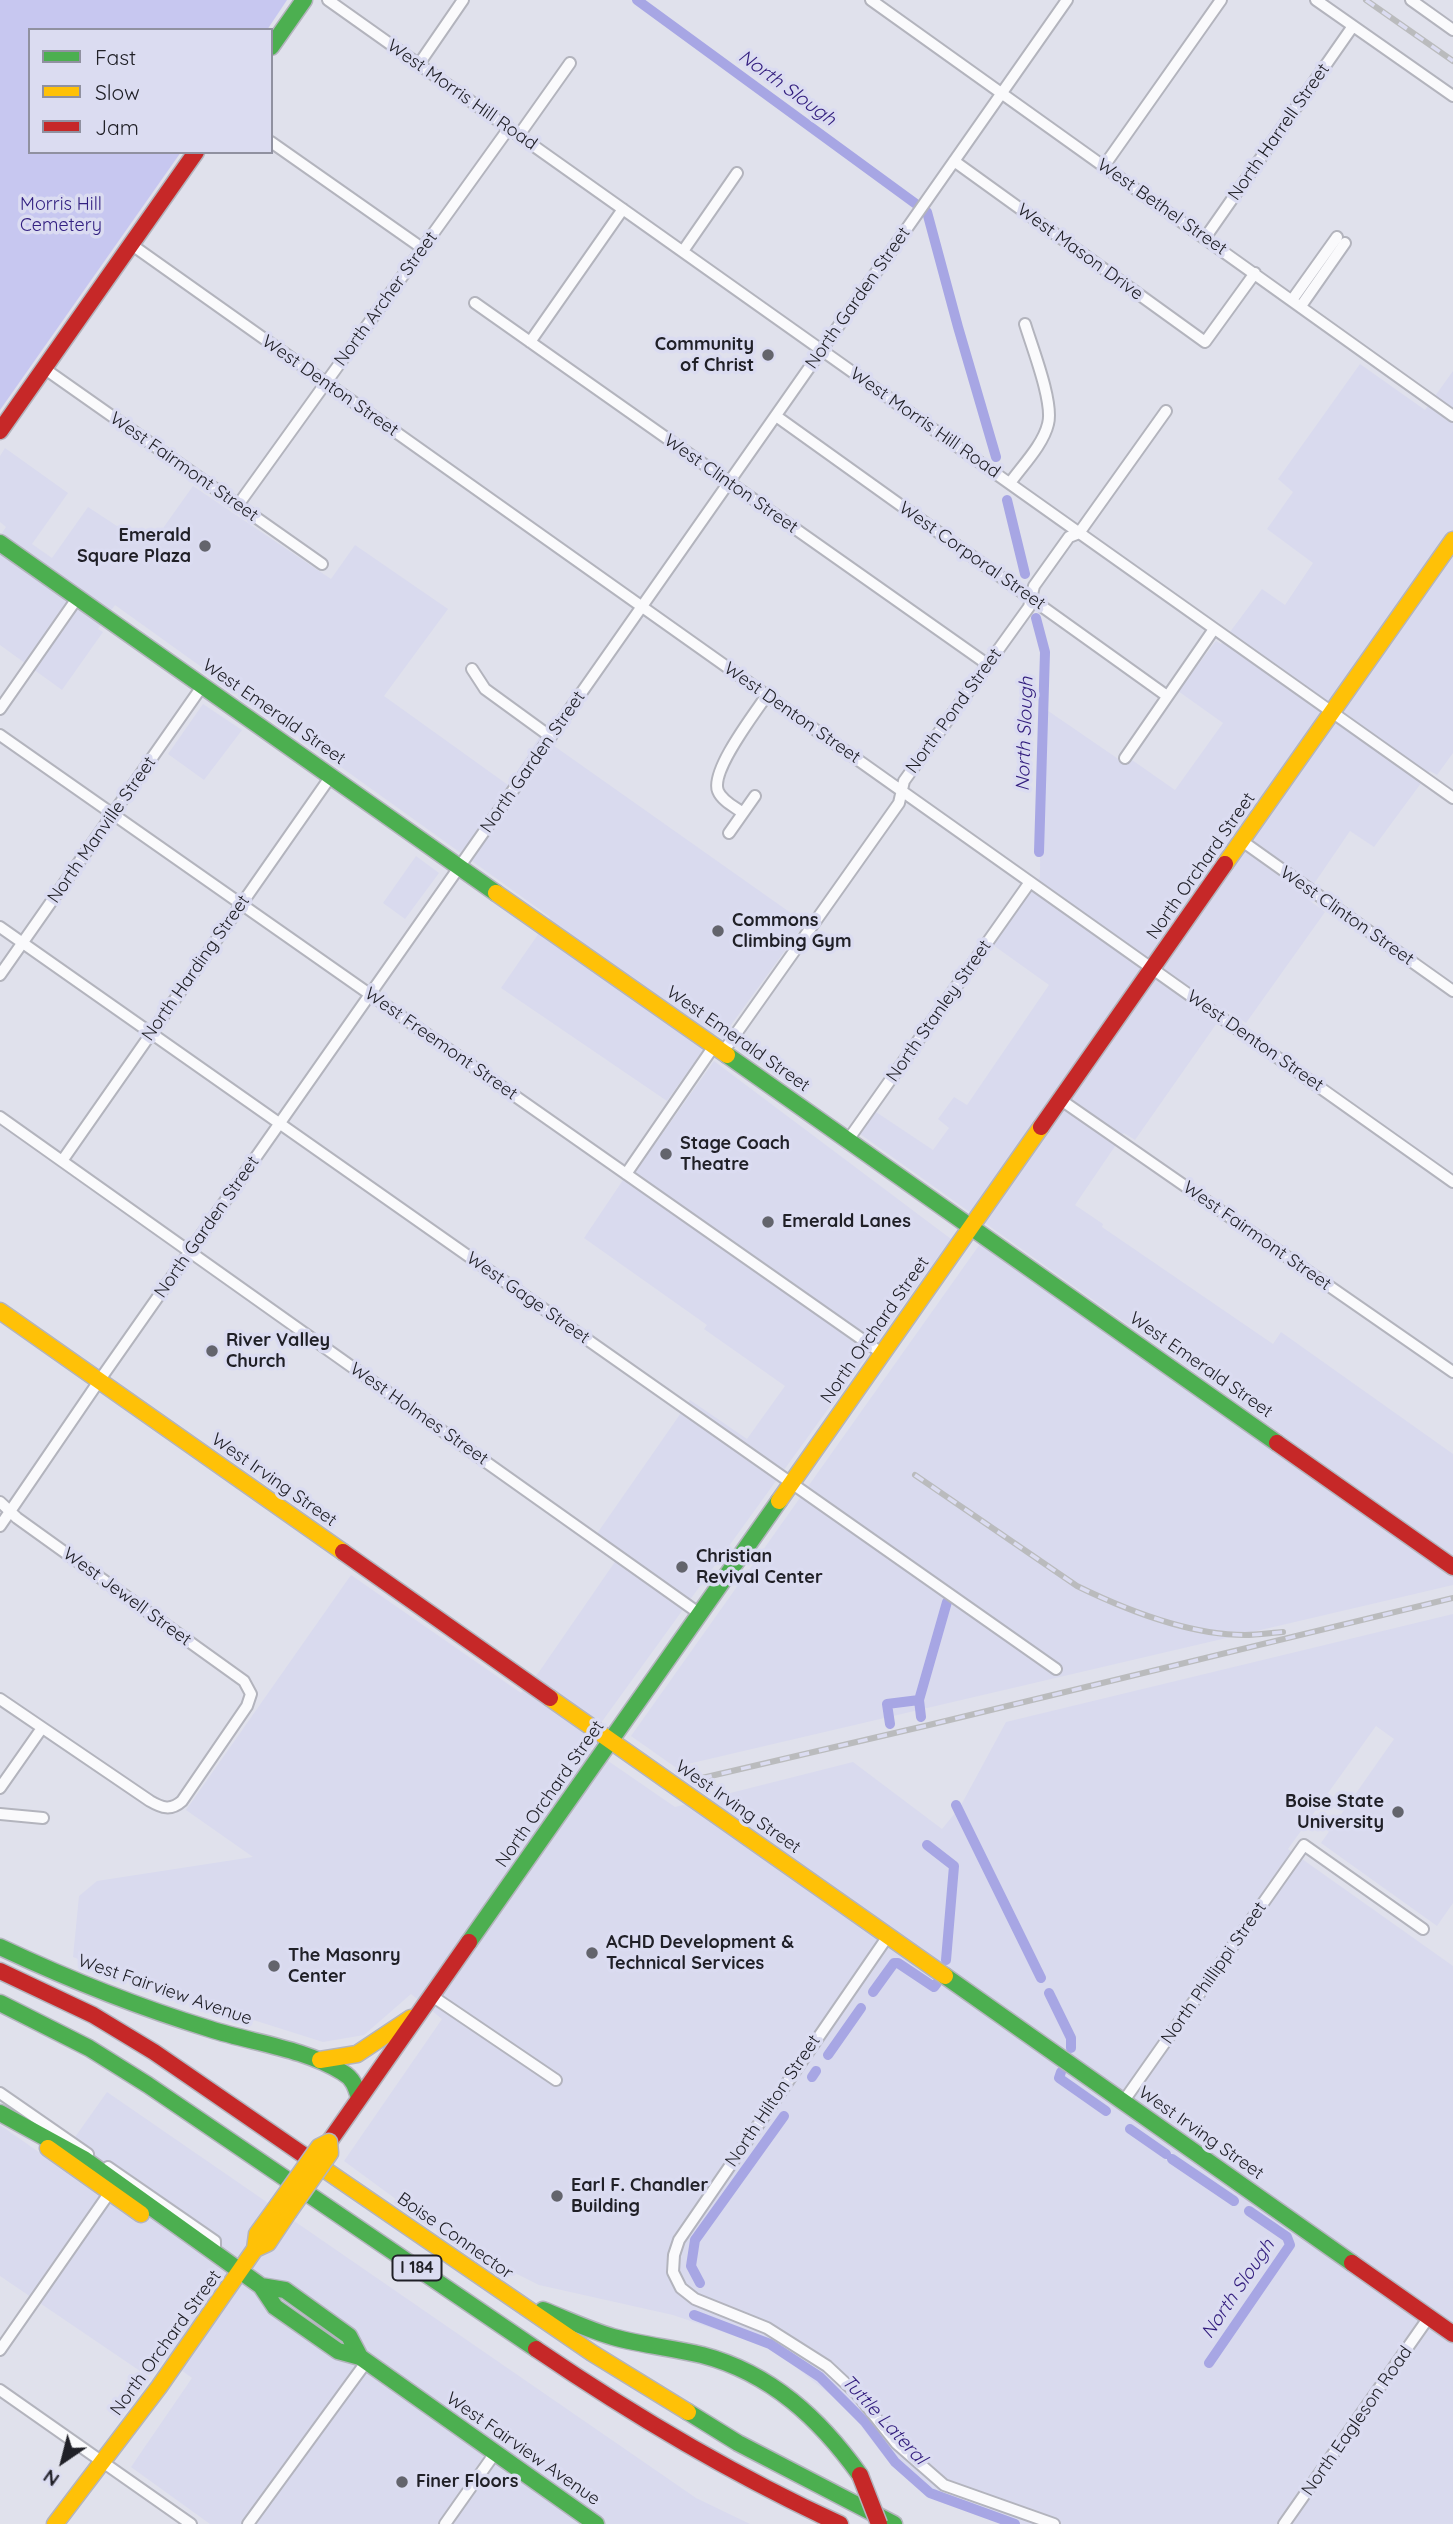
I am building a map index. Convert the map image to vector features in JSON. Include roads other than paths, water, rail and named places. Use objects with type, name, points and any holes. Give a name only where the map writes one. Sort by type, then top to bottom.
[{"type":"main road","points":[[273,44],[304,0]]},
{"type":"main road","points":[[0,431],[196,154]]},
{"type":"main road","name":"North Orchard Street","points":[[55,2524],[159,2387],[256,2249],[268,2243],[283,2209],[330,2153],[331,2140],[359,2098],[1453,540]]},
{"type":"main road","name":"West Emerald Street","points":[[0,543],[1453,1567]]},
{"type":"main road","name":"West Irving Street","points":[[0,1311],[1453,2334]]},
{"type":"main road","name":"West Fairview Avenue","points":[[0,1947],[153,2011],[220,2033],[320,2060]]},
{"type":"main road","name":"Boise Connector","points":[[0,1971],[93,2015],[154,2052],[592,2353],[738,2443],[894,2524]]},
{"type":"main road","name":"I 184","points":[[0,2003],[89,2048],[148,2085],[568,2371],[674,2438],[794,2503],[840,2524]]},
{"type":"main road","points":[[320,2060],[357,2054],[421,2010]]},
{"type":"main road","points":[[320,2060],[352,2078],[357,2085],[359,2098]]},
{"type":"main road","points":[[0,2114],[84,2159],[215,2255]]},
{"type":"main road","name":"West Fairview Avenue","points":[[0,2114],[203,2257],[215,2255],[261,2286],[285,2290],[349,2336],[363,2359],[596,2524]]},
{"type":"main road","points":[[506,2295],[616,2338],[711,2358],[752,2373],[790,2396],[837,2442],[860,2475],[879,2524]]},
{"type":"street","name":"West Morris Hill Road","points":[[328,0],[1453,798]]},
{"type":"street","points":[[419,64],[463,0]]},
{"type":"street","name":"West Bethel Street","points":[[871,0],[1453,416]]},
{"type":"street","name":"North Garden Street","points":[[0,1526],[1067,0]]},
{"type":"street","points":[[1104,166],[1221,0]]},
{"type":"street","points":[[1316,0],[1453,96]]},
{"type":"street","points":[[1411,0],[1453,30]]},
{"type":"street","name":"North Harrell Street","points":[[1205,238],[1353,26]]},
{"type":"street","points":[[519,135],[569,63]]},
{"type":"street","name":"North Archer Street","points":[[238,505],[509,128]]},
{"type":"street","points":[[273,143],[422,248]]},
{"type":"street","name":"West Mason Drive","points":[[954,161],[1205,342],[1255,273]]},
{"type":"street","points":[[682,251],[737,173]]},
{"type":"street","points":[[530,342],[623,209]]},
{"type":"street","points":[[1297,303],[1341,240]]},
{"type":"street","name":"West Denton Street","points":[[132,245],[1453,1182]]},
{"type":"street","name":"West Clinton Street","points":[[475,303],[987,664]]},
{"type":"street","points":[[1010,484],[1049,423],[1047,400],[1025,324]]},
{"type":"street","name":"West Fairmont Street","points":[[45,369],[322,564]]},
{"type":"street","name":"North Pond Street","points":[[626,1174],[899,803],[904,780],[1029,607],[1034,586],[1069,537],[1079,533],[1166,411]]},
{"type":"street","name":"West Corporal Street","points":[[776,416],[1167,696]]},
{"type":"street","points":[[0,709],[78,597]]},
{"type":"street","points":[[1125,758],[1214,629]]},
{"type":"street","points":[[472,669],[485,689],[551,737]]},
{"type":"street","name":"North Manville Street","points":[[0,975],[203,685]]},
{"type":"street","points":[[743,813],[718,792],[717,780],[735,741],[767,695]]},
{"type":"street","name":"West Freemont Street","points":[[0,735],[883,1354]]},
{"type":"street","name":"North Harding Street","points":[[62,1161],[331,776]]},
{"type":"street","points":[[729,833],[755,796]]},
{"type":"street","name":"West Clinton Street","points":[[1242,841],[1453,990]]},
{"type":"street","name":"North Stanley Street","points":[[848,1140],[1030,882]]},
{"type":"street","name":"West Gage Street","points":[[0,926],[1056,1670]]},
{"type":"street","name":"West Fairmont Street","points":[[1060,1100],[1453,1371]]},
{"type":"street","name":"West Holmes Street","points":[[0,1117],[700,1614]]},
{"type":"street","name":"West Jewell Street","points":[[0,1502],[9,1512],[244,1681],[251,1694],[247,1706],[182,1801],[169,1808],[160,1807],[150,1801],[42,1728]]},
{"type":"street","points":[[0,1699],[42,1728],[0,1788]]},
{"type":"street","points":[[0,1814],[43,1818]]},
{"type":"street","name":"North Phillippi Street","points":[[1123,2102],[1304,1845],[1423,1929]]},
{"type":"street","name":"North Hilton Street","points":[[888,1936],[679,2240],[674,2255],[673,2272],[681,2288],[695,2300],[767,2328],[827,2366],[857,2393],[896,2443],[944,2486],[1054,2524]]},
{"type":"street","points":[[432,1996],[556,2080]]},
{"type":"street","name":"West Fairview Avenue","points":[[0,2093],[215,2241],[215,2255]]},
{"type":"street","points":[[0,2350],[110,2192]]},
{"type":"street","name":"North Eagleson Road","points":[[1284,2524],[1429,2318]]},
{"type":"street","points":[[248,2524],[363,2359]]},
{"type":"street","points":[[0,2390],[191,2524]]},
{"type":"street","points":[[445,2524],[495,2453]]},
{"type":"waterway","name":"North Slough","points":[[637,0],[916,204]]},
{"type":"waterway","name":"North Slough","points":[[927,212],[996,457]]},
{"type":"waterway","name":"North Slough","points":[[1007,500],[1025,574]]},
{"type":"waterway","name":"North Slough","points":[[1036,618],[1045,652],[1039,852]]},
{"type":"waterway","name":"North Slough","points":[[921,1717],[919,1700],[947,1602]]},
{"type":"waterway","name":"Tuttle Lateral","points":[[890,1724],[887,1704],[919,1700]]},
{"type":"waterway","name":"North Slough","points":[[956,1805],[1041,1978]]},
{"type":"waterway","name":"Tuttle Lateral","points":[[927,1845],[954,1866],[946,1960]]},
{"type":"waterway","name":"Tuttle Lateral","points":[[873,1992],[894,1963],[934,1987],[937,1983]]},
{"type":"waterway","name":"North Slough","points":[[1049,1993],[1071,2038],[1071,2048]]},
{"type":"waterway","name":"Tuttle Lateral","points":[[828,2055],[861,2008]]},
{"type":"waterway","name":"Tuttle Lateral","points":[[812,2077],[816,2071]]},
{"type":"waterway","name":"North Slough","points":[[1061,2072],[1059,2078],[1106,2111]]},
{"type":"waterway","name":"Tuttle Lateral","points":[[700,2283],[691,2266],[695,2240],[784,2116]]},
{"type":"waterway","name":"North Slough","points":[[1130,2129],[1166,2154]]},
{"type":"waterway","name":"North Slough","points":[[1172,2159],[1234,2201]]},
{"type":"waterway","name":"North Slough","points":[[1209,2363],[1290,2245],[1287,2237],[1249,2211]]},
{"type":"waterway","name":"Tuttle Lateral","points":[[694,2315],[770,2344],[820,2377],[865,2422],[895,2462],[930,2493],[1015,2524]]},
{"type":"railway","points":[[1366,0],[1453,61]]},
{"type":"railway","points":[[915,1475],[1077,1586],[1116,1604],[1159,1620],[1202,1631],[1245,1635],[1283,1632]]},
{"type":"railway","points":[[702,1778],[1453,1598]]},
{"type":"place","name":"Community of Christ","points":[[768,355]]},
{"type":"place","name":"Emerald Square Plaza","points":[[205,546]]},
{"type":"place","name":"Commons Climbing Gym","points":[[718,931]]},
{"type":"place","name":"Stage Coach Theatre","points":[[666,1154]]},
{"type":"place","name":"Emerald Lanes","points":[[768,1222]]},
{"type":"place","name":"River Valley Church","points":[[212,1351]]},
{"type":"place","name":"Christian Revival Center","points":[[682,1567]]},
{"type":"place","name":"Boise State University","points":[[1398,1812]]},
{"type":"place","name":"ACHD Development & Technical Services","points":[[592,1953]]},
{"type":"place","name":"The Masonry Center","points":[[274,1966]]},
{"type":"place","name":"Earl F. Chandler Building","points":[[557,2196]]},
{"type":"place","name":"Finer Floors","points":[[402,2482]]},
{"type":"park label","name":"Morris Hill Cemetery","points":[[61,215]]}]
